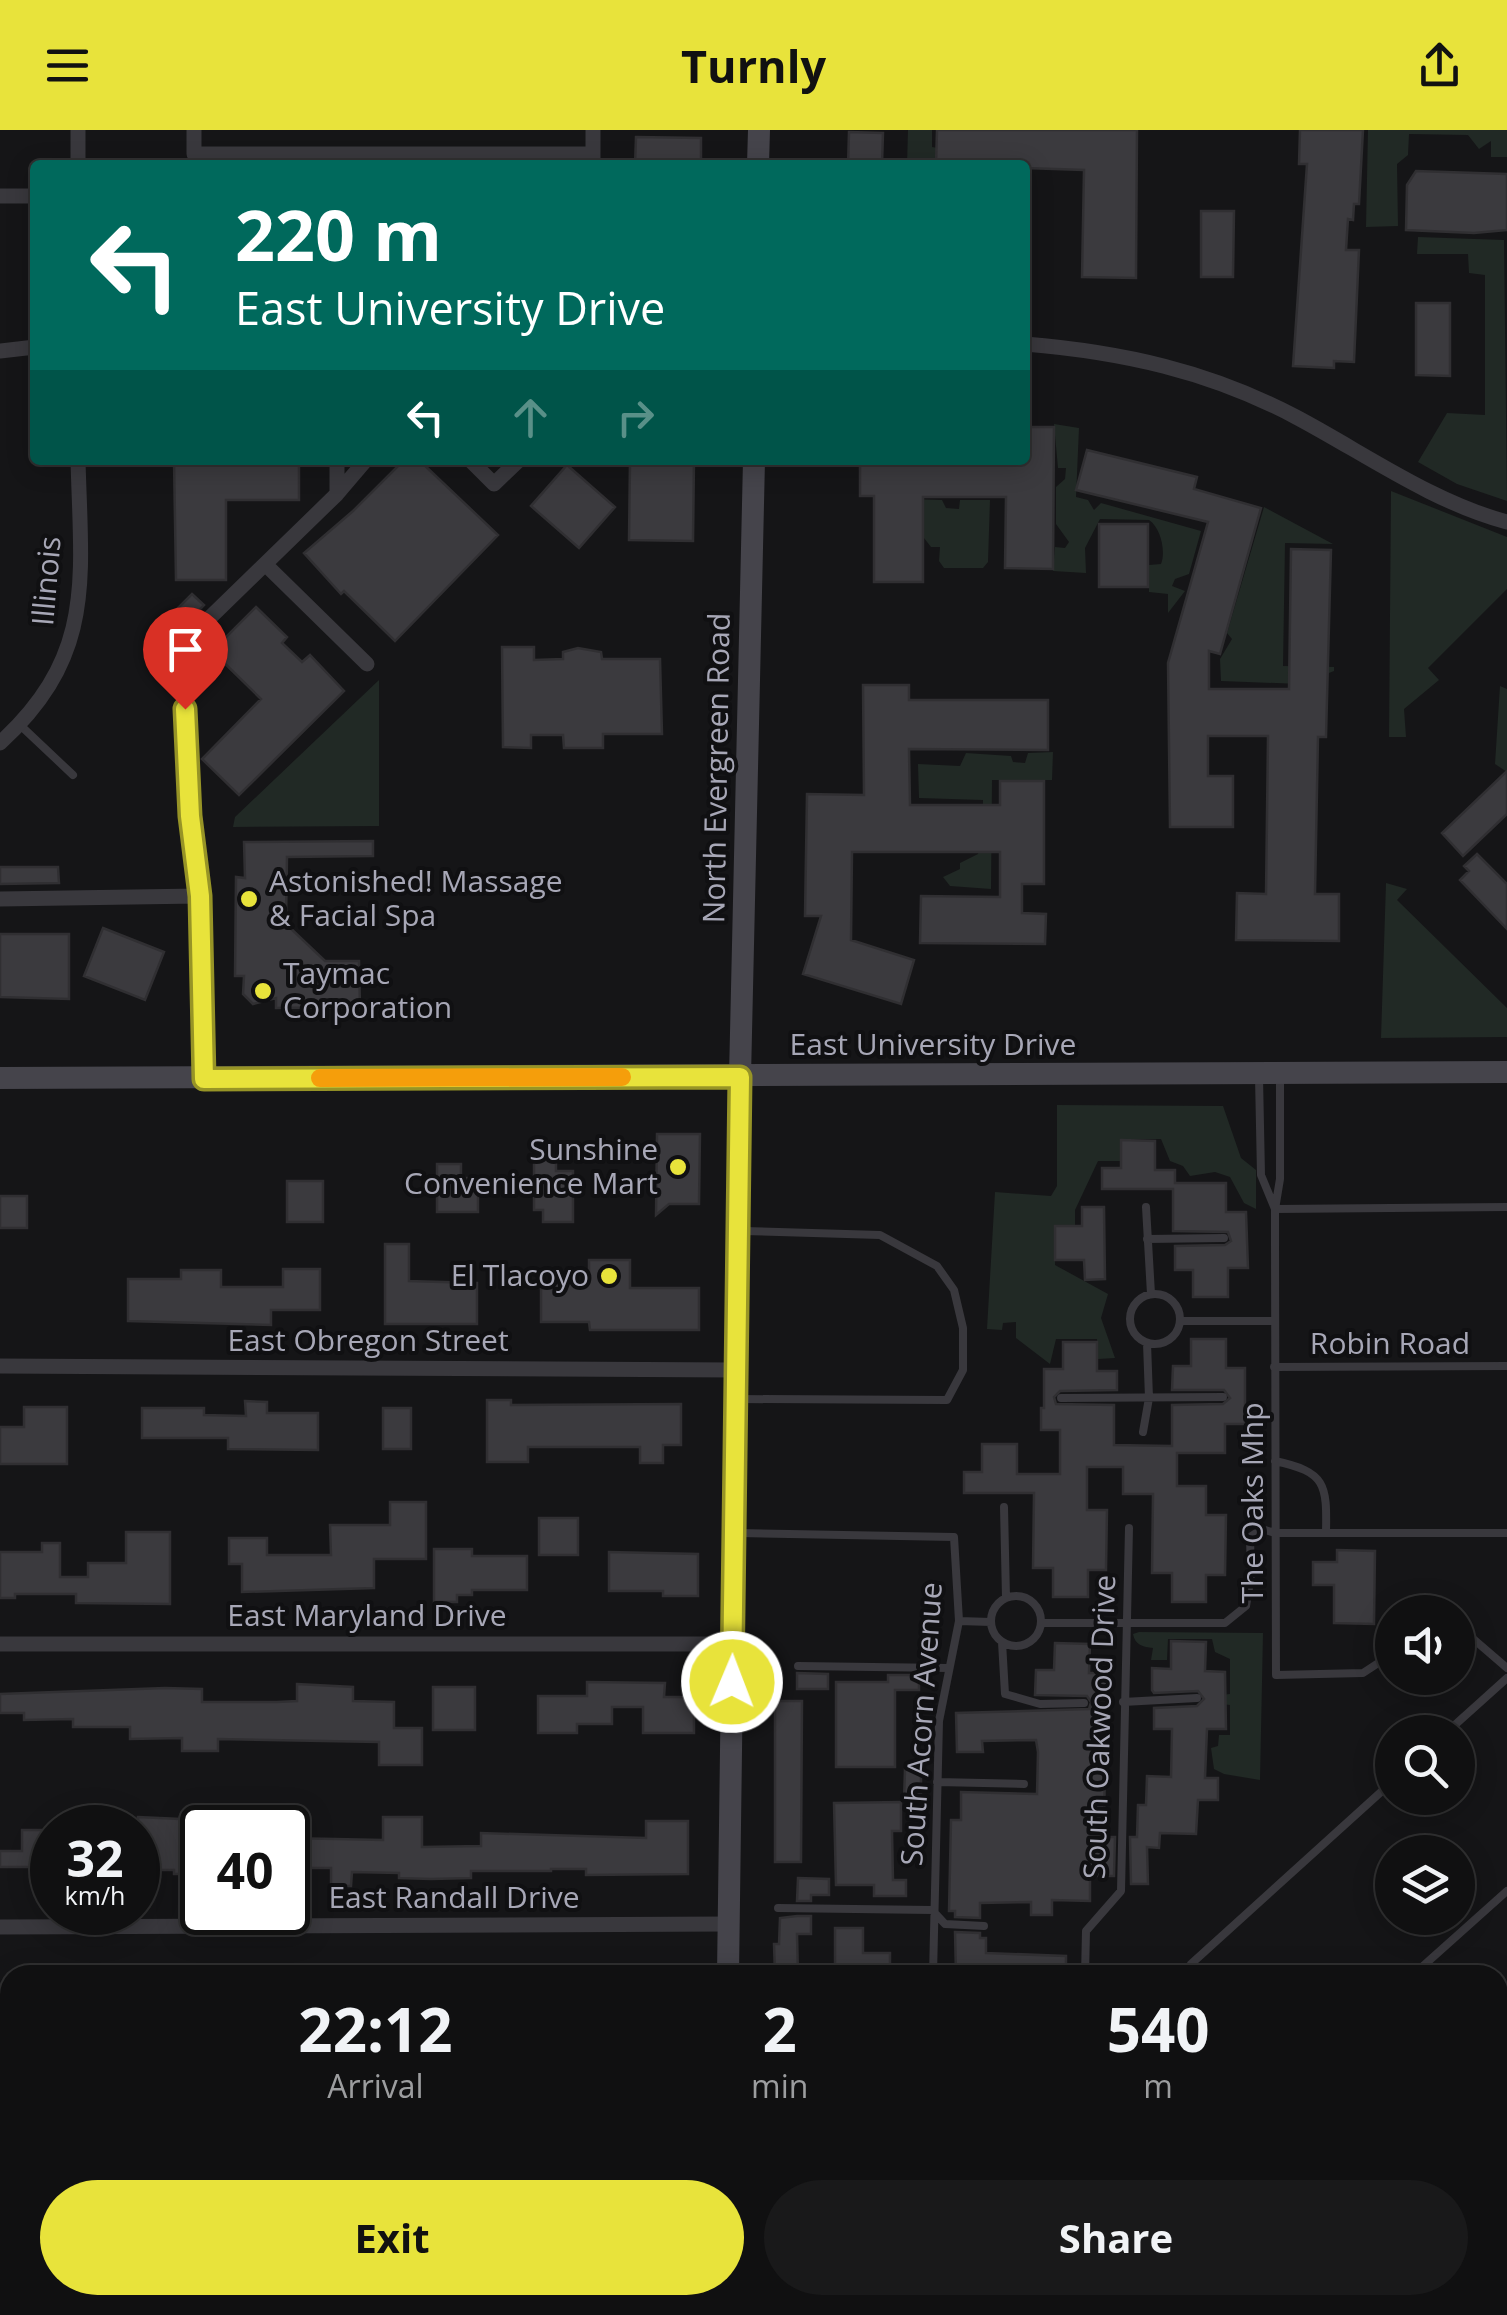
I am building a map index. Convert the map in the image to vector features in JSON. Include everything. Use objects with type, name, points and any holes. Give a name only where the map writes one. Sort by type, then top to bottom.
[{"type":"street","points":[[78,130],[78,160]]},
{"type":"street","points":[[194,130],[194,154],[593,160],[593,130]]},
{"type":"street","points":[[758,130],[758,160]]},
{"type":"street","points":[[0,196],[30,196]]},
{"type":"street","points":[[1030,344],[1115,353],[1198,376],[1278,408],[1434,491],[1507,522]]},
{"type":"street","points":[[0,351],[30,348]]},
{"type":"street","name":"Illinois","points":[[0,744],[20,725],[58,674],[74,632],[80,572],[78,465]]},
{"type":"street","points":[[337,465],[338,494]]},
{"type":"street","points":[[204,1079],[200,896],[190,816],[183,674],[189,638],[338,494],[362,465]]},
{"type":"street","points":[[475,465],[494,484],[514,465]]},
{"type":"street","name":"North Evergreen Road","points":[[728,1965],[740,1077],[754,465]]},
{"type":"street","points":[[266,565],[367,664]]},
{"type":"street","points":[[0,898],[200,896]]},
{"type":"street","name":"East University Drive","points":[[0,1078],[1507,1072]]},
{"type":"street","name":"East Obregon Street","points":[[0,1366],[735,1370]]},
{"type":"street","name":"East Maryland Drive","points":[[0,1644],[733,1644]]},
{"type":"street","name":"East Randall Drive","points":[[0,1927],[728,1924]]},
{"type":"lane","points":[[20,725],[74,775]]},
{"type":"lane","name":"The Oaks Mhp","points":[[1270,1073],[1261,1174],[1275,1209]]},
{"type":"lane","name":"The Oaks Mhp","points":[[1270,1073],[1280,1179],[1275,1209],[1274,1320],[1276,1675],[1363,1673],[1375,1665]]},
{"type":"lane","points":[[1146,1207],[1151,1294]]},
{"type":"lane","points":[[1275,1209],[1507,1208]]},
{"type":"lane","points":[[737,1399],[947,1400],[964,1370],[964,1328],[954,1290],[936,1266],[880,1235],[739,1231]]},
{"type":"lane","points":[[1147,1240],[1224,1238]]},
{"type":"lane","points":[[1151,1294],[1167,1296],[1174,1302],[1180,1321],[1171,1339],[1147,1343],[1134,1333],[1130,1317],[1136,1302],[1151,1294]]},
{"type":"lane","points":[[1180,1321],[1274,1320]]},
{"type":"lane","points":[[1143,1432],[1149,1398],[1147,1343]]},
{"type":"lane","name":"Robin Road","points":[[1274,1367],[1507,1366]]},
{"type":"lane","points":[[1061,1398],[1223,1396]]},
{"type":"lane","points":[[1275,1462],[1316,1475],[1325,1487],[1326,1533]]},
{"type":"lane","points":[[1004,1507],[1006,1598]]},
{"type":"lane","name":"South Oakwood Drive","points":[[1085,1965],[1086,1931],[1121,1891],[1129,1528]]},
{"type":"lane","points":[[1042,1623],[1225,1623],[1246,1606],[1251,1576],[1250,1537],[1262,1528],[1275,1533],[1507,1533]]},
{"type":"lane","name":"South Acorn Avenue","points":[[733,1532],[954,1537],[959,1622],[939,1722],[933,1965]]},
{"type":"lane","points":[[1002,1642],[1024,1645],[1036,1636],[1042,1623],[1038,1608],[1028,1598],[1006,1598],[995,1608],[991,1622],[1002,1642],[1005,1694],[1040,1704],[1084,1703]]},
{"type":"lane","points":[[959,1622],[991,1622]]},
{"type":"lane","points":[[1475,1640],[1507,1668]]},
{"type":"lane","points":[[798,1666],[948,1668]]},
{"type":"lane","points":[[1466,1715],[1507,1678]]},
{"type":"lane","points":[[1123,1702],[1197,1698]]},
{"type":"lane","points":[[936,1782],[1024,1784]]},
{"type":"lane","points":[[1191,1965],[1375,1797]]},
{"type":"lane","points":[[1424,1965],[1507,1891]]},
{"type":"lane","points":[[778,1908],[932,1910],[945,1924],[984,1926]]},
{"type":"shaded area","points":[[908,130],[932,130],[932,147],[938,148],[946,160],[907,160]]},
{"type":"shaded area","points":[[1368,130],[1507,130],[1507,157],[1491,157],[1491,141],[1479,149],[1468,135],[1409,134],[1408,155],[1397,164],[1398,226],[1366,227]]},
{"type":"shaded area","points":[[1418,237],[1504,240],[1507,501],[1457,484],[1418,462],[1447,413],[1485,415],[1485,275],[1469,273],[1468,254],[1417,254]]},
{"type":"shaded area","points":[[1054,424],[1079,428],[1076,497],[1088,500],[1094,510],[1101,503],[1201,531],[1189,574],[1175,579],[1172,586],[1185,591],[1168,613],[1168,594],[1149,592],[1149,565],[1161,564],[1163,553],[1159,534],[1149,520],[1100,519],[1085,548],[1086,573],[1053,571],[1055,547],[1065,548],[1069,542],[1056,524],[1056,487],[1065,479],[1066,468],[1058,468]]},
{"type":"shaded area","points":[[1391,491],[1507,537],[1507,589],[1428,668],[1439,680],[1404,709],[1406,737],[1389,737]]},
{"type":"shaded area","points":[[908,499],[942,500],[946,508],[959,509],[960,500],[990,500],[988,562],[983,568],[944,568],[939,561],[940,547],[931,547],[924,538],[924,520],[895,518]]},
{"type":"shaded area","points":[[1264,507],[1333,544],[1285,543],[1283,666],[1334,667],[1334,671],[1301,684],[1221,681],[1220,659],[1232,639],[1227,633]]},
{"type":"shaded area","points":[[379,680],[379,826],[233,827],[235,817]]},
{"type":"shaded area","points":[[1500,686],[1507,689],[1507,772],[1495,764]]},
{"type":"shaded area","points":[[1053,752],[1052,780],[992,780],[991,889],[950,886],[943,877],[978,854],[983,800],[919,798],[918,764],[960,766],[966,753],[1011,756],[1013,762],[1025,763],[1028,753]]},
{"type":"shaded area","points":[[1386,883],[1407,889],[1397,900],[1507,1008],[1507,1037],[1381,1038]]},
{"type":"shaded area","points":[[1057,1105],[1223,1106],[1241,1158],[1256,1170],[1256,1209],[1244,1203],[1230,1177],[1215,1172],[1190,1176],[1183,1166],[1170,1161],[1161,1139],[1125,1139],[1121,1161],[1098,1161],[1075,1210],[1075,1225],[1056,1226],[1055,1265],[1108,1294],[1101,1318],[1115,1358],[1098,1359],[1097,1339],[1056,1339],[1050,1364],[1016,1338],[1016,1322],[1003,1323],[1002,1330],[987,1329],[995,1192],[1051,1196],[1057,1186]]},
{"type":"shaded area","points":[[1263,1633],[1260,1780],[1214,1769],[1211,1748],[1218,1746],[1219,1735],[1230,1735],[1230,1705],[1212,1703],[1211,1696],[1230,1694],[1230,1659],[1215,1652],[1212,1639],[1168,1639],[1167,1660],[1151,1660],[1153,1648],[1140,1645],[1134,1638],[1133,1634]]},
{"type":"building","points":[[937,130],[1137,130],[1136,278],[1082,277],[1084,170],[1030,168],[1030,160],[936,160]]},
{"type":"building","points":[[1300,130],[1363,130],[1359,204],[1354,204],[1353,220],[1348,219],[1346,250],[1359,250],[1354,362],[1334,361],[1334,368],[1293,366],[1307,164],[1299,164]]},
{"type":"building","points":[[849,132],[883,133],[882,160],[848,160]]},
{"type":"building","points":[[636,137],[701,138],[701,160],[635,160]]},
{"type":"building","points":[[1416,171],[1507,174],[1507,230],[1406,230],[1407,185]]},
{"type":"building","points":[[1201,211],[1234,211],[1233,277],[1201,277]]},
{"type":"building","points":[[1416,303],[1450,303],[1450,376],[1416,375]]},
{"type":"building","points":[[1030,427],[1054,427],[1053,569],[1005,568],[1006,497],[923,497],[923,582],[874,582],[874,496],[860,496],[860,465],[1030,465]]},
{"type":"building","points":[[1087,450],[1197,477],[1194,489],[1261,508],[1220,654],[1209,651],[1209,689],[1289,689],[1291,549],[1331,550],[1326,737],[1318,737],[1315,894],[1339,894],[1339,941],[1236,940],[1237,893],[1266,894],[1268,736],[1208,736],[1208,776],[1233,776],[1233,827],[1170,827],[1168,663],[1208,522],[1076,490]]},
{"type":"building","points":[[174,465],[299,465],[299,500],[226,500],[226,580],[176,580]]},
{"type":"building","points":[[399,465],[424,465],[498,535],[395,641],[344,591],[341,594],[304,553]]},
{"type":"building","points":[[567,465],[615,507],[579,548],[531,506]]},
{"type":"building","points":[[630,465],[694,465],[693,541],[629,540]]},
{"type":"building","points":[[1099,524],[1148,524],[1148,587],[1099,587]]},
{"type":"building","points":[[192,594],[204,605],[184,626],[172,614]]},
{"type":"building","points":[[256,607],[287,637],[282,643],[302,662],[310,655],[344,691],[239,795],[202,759],[261,699],[212,651]]},
{"type":"building","points":[[502,647],[534,647],[534,660],[563,659],[563,652],[578,648],[601,652],[602,659],[660,659],[662,734],[603,734],[603,748],[564,748],[563,735],[531,735],[531,748],[503,747]]},
{"type":"building","points":[[863,685],[909,685],[909,700],[1048,700],[1048,750],[909,749],[910,805],[1000,805],[1000,781],[1044,781],[1044,884],[1022,884],[1022,913],[1046,914],[1045,944],[920,943],[921,896],[1000,897],[1000,852],[852,852],[851,940],[914,960],[901,1004],[803,974],[821,916],[805,916],[807,794],[864,795]]},
{"type":"building","points":[[1507,771],[1507,814],[1463,856],[1442,833]]},
{"type":"building","points":[[373,841],[373,856],[287,857],[286,924],[325,961],[359,961],[360,1007],[276,1008],[276,998],[253,1004],[243,994],[244,976],[235,976],[236,877],[245,878],[244,842]]},
{"type":"building","points":[[1477,854],[1507,884],[1507,929],[1460,880],[1469,871],[1464,866]]},
{"type":"building","points":[[0,867],[58,867],[59,883],[0,884]]},
{"type":"building","points":[[103,928],[164,952],[145,1000],[84,976]]},
{"type":"building","points":[[0,934],[69,934],[69,999],[0,997]]},
{"type":"building","name":"Sunshine Convenience Mart","points":[[657,1134],[700,1134],[699,1204],[669,1204],[656,1215]]},
{"type":"building","points":[[1121,1140],[1155,1141],[1155,1170],[1175,1170],[1175,1183],[1226,1183],[1226,1212],[1246,1212],[1248,1268],[1228,1268],[1228,1297],[1193,1297],[1193,1270],[1175,1270],[1175,1246],[1225,1245],[1231,1241],[1228,1232],[1173,1231],[1173,1189],[1102,1189],[1102,1168],[1121,1168]]},
{"type":"building","points":[[534,1160],[556,1160],[556,1171],[573,1171],[573,1222],[543,1222],[543,1210],[534,1210]]},
{"type":"building","points":[[437,1164],[461,1164],[461,1178],[478,1178],[478,1212],[437,1212]]},
{"type":"building","points":[[287,1181],[323,1181],[323,1222],[287,1222]]},
{"type":"building","points":[[0,1196],[27,1196],[27,1228],[0,1228]]},
{"type":"building","points":[[1082,1207],[1104,1207],[1105,1279],[1085,1280],[1084,1260],[1055,1260],[1055,1226],[1082,1226]]},
{"type":"building","points":[[385,1244],[409,1244],[409,1281],[477,1283],[477,1324],[385,1324]]},
{"type":"building","points":[[589,1260],[630,1260],[630,1288],[699,1288],[699,1330],[590,1330],[589,1322],[541,1322],[541,1282],[589,1282]]},
{"type":"building","points":[[283,1269],[320,1269],[320,1310],[271,1310],[271,1325],[128,1321],[128,1279],[181,1279],[181,1270],[221,1270],[221,1287],[283,1287]]},
{"type":"building","points":[[1191,1339],[1226,1339],[1226,1368],[1245,1368],[1245,1424],[1225,1424],[1225,1453],[1177,1453],[1177,1486],[1206,1486],[1206,1515],[1226,1515],[1225,1575],[1206,1575],[1206,1602],[1172,1602],[1172,1573],[1152,1573],[1153,1494],[1123,1494],[1123,1467],[1087,1467],[1087,1510],[1107,1510],[1106,1570],[1088,1570],[1088,1597],[1053,1597],[1053,1568],[1033,1568],[1034,1493],[964,1493],[964,1472],[982,1472],[982,1444],[1017,1444],[1017,1474],[1060,1474],[1060,1430],[1041,1430],[1041,1408],[1044,1369],[1063,1369],[1063,1342],[1097,1342],[1097,1371],[1117,1371],[1117,1390],[1060,1391],[1054,1397],[1056,1404],[1114,1405],[1114,1445],[1172,1446],[1172,1405],[1223,1404],[1230,1398],[1224,1390],[1172,1390],[1173,1366],[1191,1366]]},
{"type":"building","points":[[487,1400],[511,1400],[511,1405],[681,1404],[681,1445],[663,1445],[663,1463],[640,1463],[640,1447],[528,1447],[528,1462],[487,1462]]},
{"type":"building","points":[[245,1401],[267,1402],[267,1413],[318,1413],[318,1450],[228,1449],[228,1438],[142,1438],[142,1408],[204,1408],[204,1415],[246,1416]]},
{"type":"building","points":[[24,1407],[67,1407],[67,1464],[0,1464],[0,1427],[24,1427]]},
{"type":"building","points":[[383,1408],[411,1408],[411,1449],[383,1449]]},
{"type":"building","points":[[390,1502],[426,1502],[426,1559],[374,1559],[374,1588],[242,1592],[242,1564],[229,1564],[229,1538],[267,1538],[267,1555],[331,1555],[330,1525],[390,1525]]},
{"type":"building","points":[[539,1518],[578,1518],[578,1555],[539,1555]]},
{"type":"building","points":[[126,1532],[170,1532],[170,1604],[76,1603],[76,1594],[15,1594],[15,1598],[0,1598],[0,1552],[42,1552],[42,1543],[60,1543],[60,1577],[88,1577],[88,1563],[126,1563]]},
{"type":"building","points":[[434,1549],[472,1549],[472,1556],[527,1556],[527,1590],[472,1590],[472,1595],[457,1595],[457,1602],[434,1602]]},
{"type":"building","points":[[1337,1550],[1375,1551],[1374,1624],[1334,1623],[1334,1585],[1313,1585],[1313,1562],[1337,1562]]},
{"type":"building","points":[[609,1552],[698,1554],[698,1596],[663,1596],[663,1591],[609,1591]]},
{"type":"building","points":[[1171,1641],[1206,1642],[1205,1671],[1225,1672],[1226,1729],[1207,1729],[1205,1778],[1218,1778],[1218,1800],[1198,1800],[1196,1834],[1160,1833],[1159,1848],[1147,1847],[1148,1884],[1131,1884],[1130,1837],[1137,1837],[1138,1805],[1146,1805],[1147,1776],[1171,1777],[1172,1729],[1154,1729],[1154,1708],[1197,1706],[1204,1699],[1198,1691],[1152,1690],[1152,1668],[1171,1669]]},
{"type":"building","points":[[1055,1643],[1090,1644],[1089,1673],[1109,1673],[1108,1693],[1098,1693],[1098,1754],[1105,1754],[1104,1837],[1115,1837],[1114,1876],[1090,1876],[1090,1901],[1052,1900],[1052,1915],[1031,1915],[1031,1902],[980,1903],[980,1918],[955,1917],[955,1911],[949,1911],[951,1820],[961,1820],[961,1792],[1037,1794],[1038,1752],[1036,1740],[982,1741],[983,1752],[957,1752],[956,1713],[1089,1709],[1091,1702],[1087,1696],[1035,1695],[1036,1670],[1054,1670]]},
{"type":"building","points":[[797,1673],[828,1674],[828,1689],[797,1689]]},
{"type":"building","points":[[888,1675],[919,1675],[919,1690],[895,1690],[895,1767],[836,1767],[836,1682],[888,1682]]},
{"type":"building","points":[[587,1682],[665,1683],[664,1697],[694,1697],[694,1733],[643,1733],[643,1707],[612,1707],[612,1724],[577,1724],[577,1733],[538,1733],[538,1696],[587,1696]]},
{"type":"building","points":[[297,1684],[353,1687],[353,1701],[394,1702],[394,1728],[422,1728],[422,1765],[379,1765],[379,1742],[218,1739],[218,1751],[182,1751],[182,1738],[130,1739],[130,1727],[73,1727],[73,1719],[24,1720],[24,1713],[0,1713],[0,1694],[202,1689],[202,1702],[277,1702],[297,1701]]},
{"type":"building","points":[[433,1687],[475,1687],[475,1730],[433,1730]]},
{"type":"building","points":[[775,1701],[802,1701],[801,1862],[775,1862]]},
{"type":"building","points":[[905,1769],[921,1769],[921,1801],[904,1801]]},
{"type":"building","points":[[901,1802],[901,1831],[892,1831],[893,1880],[906,1880],[906,1896],[874,1896],[874,1885],[836,1885],[834,1803]]},
{"type":"building","points":[[383,1817],[422,1817],[422,1847],[481,1846],[481,1833],[646,1838],[646,1821],[688,1821],[688,1874],[586,1875],[586,1869],[551,1869],[471,1871],[471,1878],[431,1879],[399,1878],[399,1873],[352,1872],[351,1886],[331,1886],[331,1868],[310,1868],[310,1838],[383,1840]]},
{"type":"building","points":[[160,1818],[180,1819],[180,1874],[174,1874],[174,1870],[160,1870]]},
{"type":"building","points":[[22,1830],[30,1830],[30,1867],[0,1867],[0,1851],[22,1851]]},
{"type":"building","points":[[798,1878],[829,1879],[829,1895],[811,1895],[811,1901],[797,1901]]},
{"type":"building","points":[[811,1916],[811,1934],[797,1934],[798,1965],[775,1965],[774,1944],[779,1944],[780,1918]]},
{"type":"building","points":[[835,1928],[863,1928],[863,1953],[890,1953],[890,1965],[835,1965]]},
{"type":"building","points":[[955,1932],[980,1933],[980,1938],[986,1938],[986,1953],[1066,1956],[1066,1965],[956,1965]]},
{"type":"slow traffic","points":[[320,1078],[622,1077]]},
{"type":"place","name":"Astonished! Massage & Facial Spa","points":[[249,899]]},
{"type":"place","name":"Taymac Corporation","points":[[263,991]]},
{"type":"place","name":"Sunshine Convenience Mart","points":[[678,1167]]},
{"type":"place","name":"El Tlacoyo","points":[[609,1276]]},
{"type":"route","points":[[185,709],[190,816],[200,896],[204,1079],[740,1077],[732,1682]]}]
